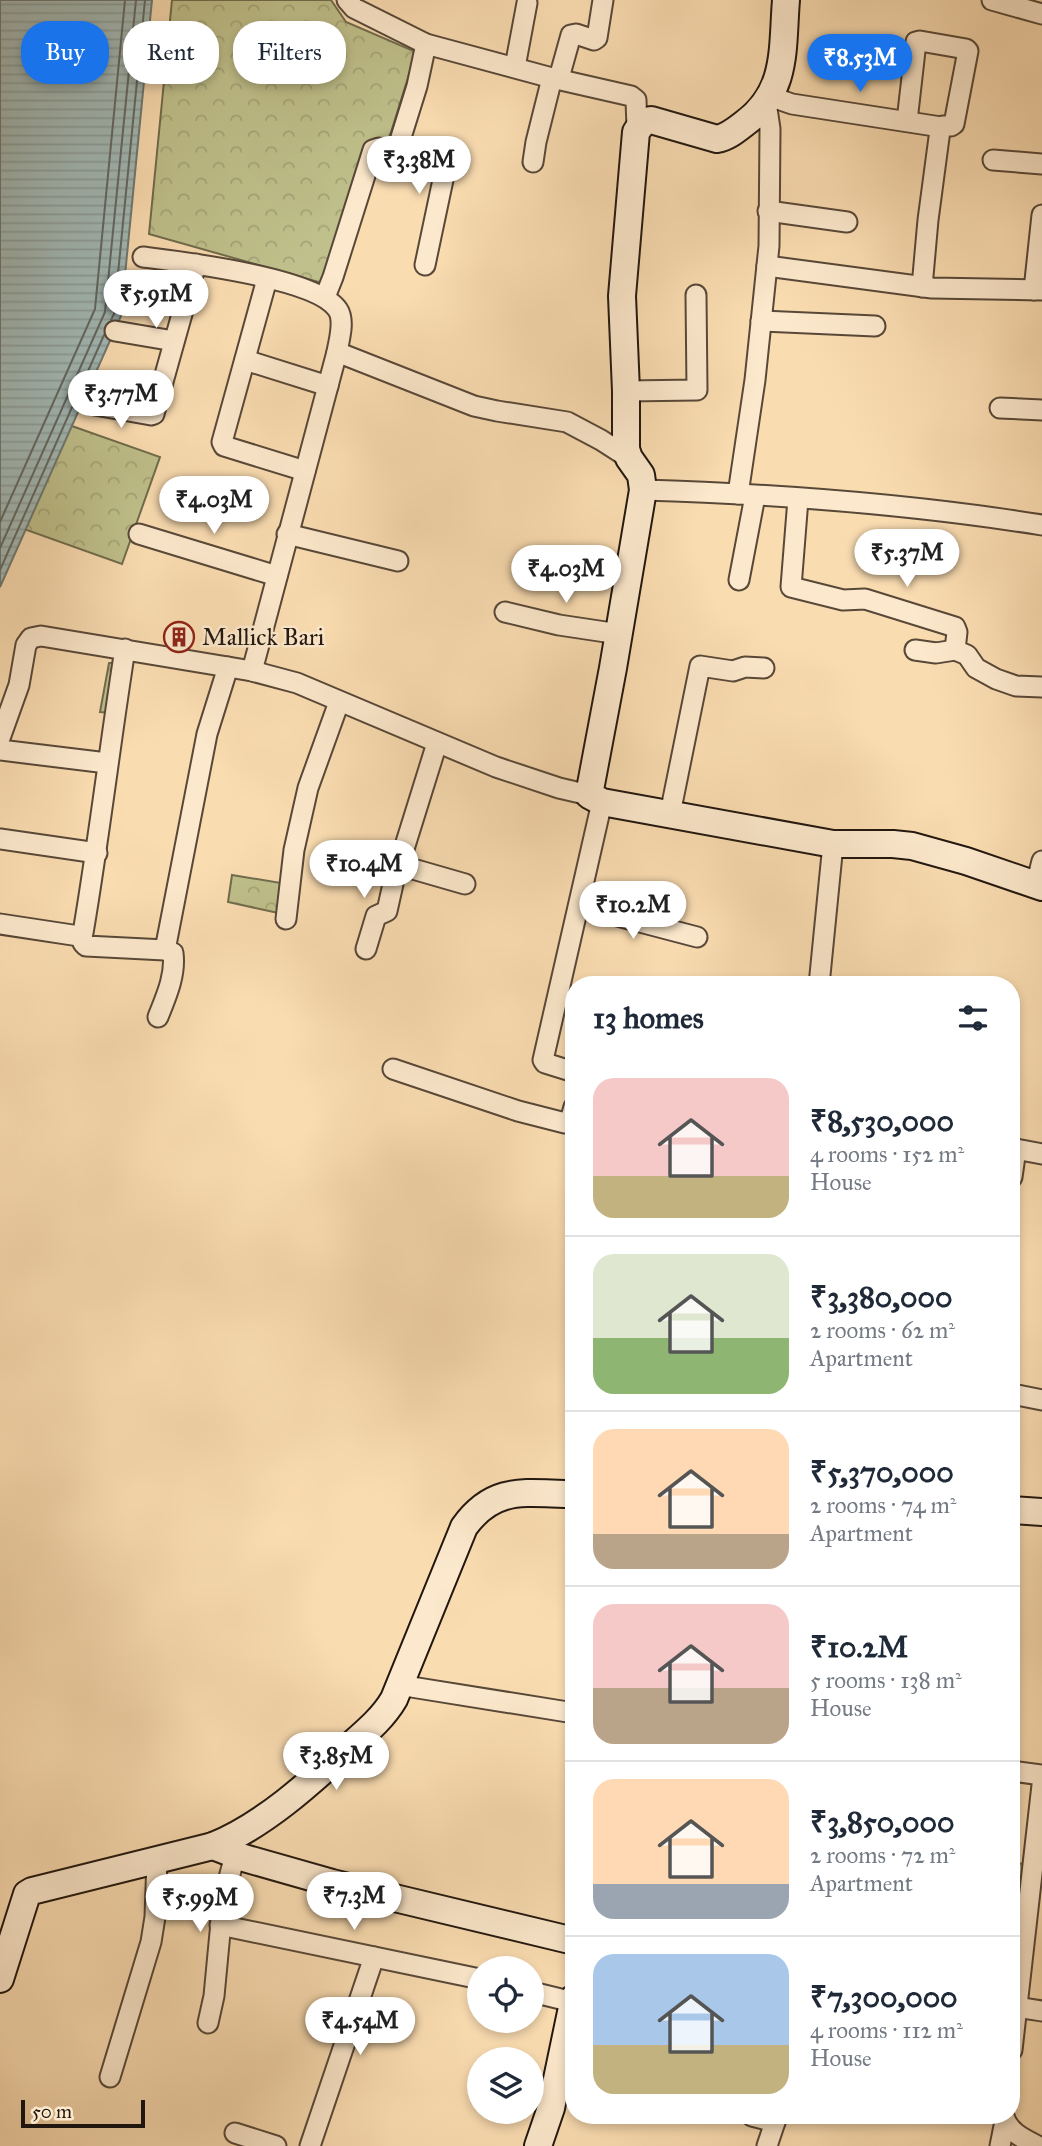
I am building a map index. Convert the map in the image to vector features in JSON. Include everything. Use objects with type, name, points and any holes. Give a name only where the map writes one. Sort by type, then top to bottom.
[{"type":"street","points":[[346,0],[354,8],[426,44],[631,96],[636,100],[637,128],[622,296],[626,449],[641,475],[643,491],[579,906],[543,1060],[565,1069]]},
{"type":"street","points":[[533,162],[571,35],[594,40],[597,38],[603,0]]},
{"type":"street","points":[[637,128],[644,121],[651,120],[717,139],[726,136],[756,115],[777,83],[786,0]]},
{"type":"street","points":[[992,0],[1042,14]]},
{"type":"street","points":[[515,67],[527,3]]},
{"type":"street","points":[[767,99],[941,127],[951,126],[954,124],[968,51],[916,42],[906,121]]},
{"type":"street","points":[[395,151],[414,96],[426,44]]},
{"type":"street","points":[[739,580],[767,266],[771,129],[767,99]]},
{"type":"street","points":[[922,287],[941,127]]},
{"type":"street","points":[[325,297],[373,150],[379,148],[395,151]]},
{"type":"street","points":[[395,151],[398,159],[406,164],[444,175],[425,265]]},
{"type":"street","points":[[993,160],[1042,164]]},
{"type":"street","points":[[768,211],[847,222]]},
{"type":"street","points":[[767,266],[922,287],[1038,290],[1042,215]]},
{"type":"street","points":[[143,257],[244,272],[325,297],[340,313],[337,352],[252,671]]},
{"type":"street","points":[[89,404],[153,415],[195,264]]},
{"type":"street","points":[[267,279],[222,444],[305,471]]},
{"type":"street","points":[[626,391],[697,390],[696,295]]},
{"type":"street","points":[[761,321],[875,326]]},
{"type":"street","points":[[116,331],[174,341]]},
{"type":"street","points":[[337,352],[474,405],[567,422],[629,458]]},
{"type":"street","points":[[245,360],[328,386]]},
{"type":"street","points":[[1000,408],[1042,410]]},
{"type":"street","points":[[643,491],[890,505],[1042,525]]},
{"type":"street","points":[[799,499],[790,587],[843,600],[865,599],[955,627],[955,650]]},
{"type":"street","points":[[139,534],[277,576]]},
{"type":"street","points":[[288,534],[398,561]]},
{"type":"street","points":[[505,612],[559,625],[619,634]]},
{"type":"street","points":[[0,738],[19,685],[26,645],[31,638],[41,636],[252,671],[298,683],[437,743],[547,784],[596,799],[833,844],[912,846],[1040,877]]},
{"type":"street","points":[[125,649],[107,763],[97,853],[82,936],[86,946],[165,950],[173,953],[169,989],[158,1017]]},
{"type":"street","points":[[915,650],[936,653],[955,650],[970,658],[976,668],[996,679],[1016,686],[1042,687]]},
{"type":"street","points":[[670,814],[700,666],[733,671],[745,667],[764,668]]},
{"type":"street","points":[[165,950],[207,734],[228,667]]},
{"type":"street","points":[[286,919],[294,850],[307,788],[339,702]]},
{"type":"street","points":[[366,949],[376,916],[387,911],[437,743]]},
{"type":"street","points":[[0,750],[107,763]]},
{"type":"street","points":[[0,839],[97,853]]},
{"type":"street","points":[[820,976],[833,844]]},
{"type":"street","points":[[399,865],[465,884]]},
{"type":"street","points":[[579,906],[697,937]]},
{"type":"street","points":[[0,924],[82,936]]},
{"type":"street","points":[[393,1069],[518,1111],[565,1123]]},
{"type":"street","points":[[1020,1150],[1042,1154]]},
{"type":"street","points":[[1020,1396],[1042,1400]]},
{"type":"street","points":[[208,2023],[214,1996],[223,1901],[224,1851],[238,1835],[317,1776],[388,1709],[459,1538],[471,1517],[488,1502],[501,1496],[565,1494]]},
{"type":"street","points":[[1020,1511],[1042,1512]]},
{"type":"street","points":[[399,1685],[565,1712]]},
{"type":"street","points":[[1020,1772],[1042,1775]]},
{"type":"street","points":[[1020,1973],[1042,1785]]},
{"type":"street","points":[[0,1979],[27,1894],[32,1891],[157,1860],[224,1851],[332,1883],[565,1939]]},
{"type":"street","points":[[110,2077],[151,1942],[155,1917],[157,1860]]},
{"type":"street","points":[[220,1925],[467,1976]]},
{"type":"street","points":[[310,2146],[374,1956]]},
{"type":"street","points":[[544,1994],[565,1998]]},
{"type":"street","points":[[1020,2008],[1042,2011]]},
{"type":"street","points":[[538,2146],[551,2108],[565,2042]]},
{"type":"street","points":[[767,2146],[774,2124]]},
{"type":"street","points":[[1000,2146],[1004,2124]]},
{"type":"street","points":[[1009,2124],[1014,2132],[1038,2146]]},
{"type":"street","points":[[235,2133],[276,2146]]},
{"type":"green space","points":[[172,0],[331,0],[345,21],[233,21],[233,84],[346,84],[346,22],[416,52],[387,145],[371,143],[322,283],[149,234],[164,84],[219,84],[219,21],[170,21]]},
{"type":"green space","points":[[52,419],[160,457],[122,564],[7,523]]},
{"type":"green space","points":[[109,663],[121,663],[113,713],[100,712]]},
{"type":"green space","points":[[232,875],[287,884],[283,914],[228,902]]},
{"type":"green space","points":[[1020,1864],[1036,1865],[1020,2012]]},
{"type":"water","points":[[0,0],[152,0],[150,21],[123,21],[123,84],[144,84],[121,316],[0,587]]},
{"type":"place","name":"Mallick Bari","points":[[179,637]]}]
